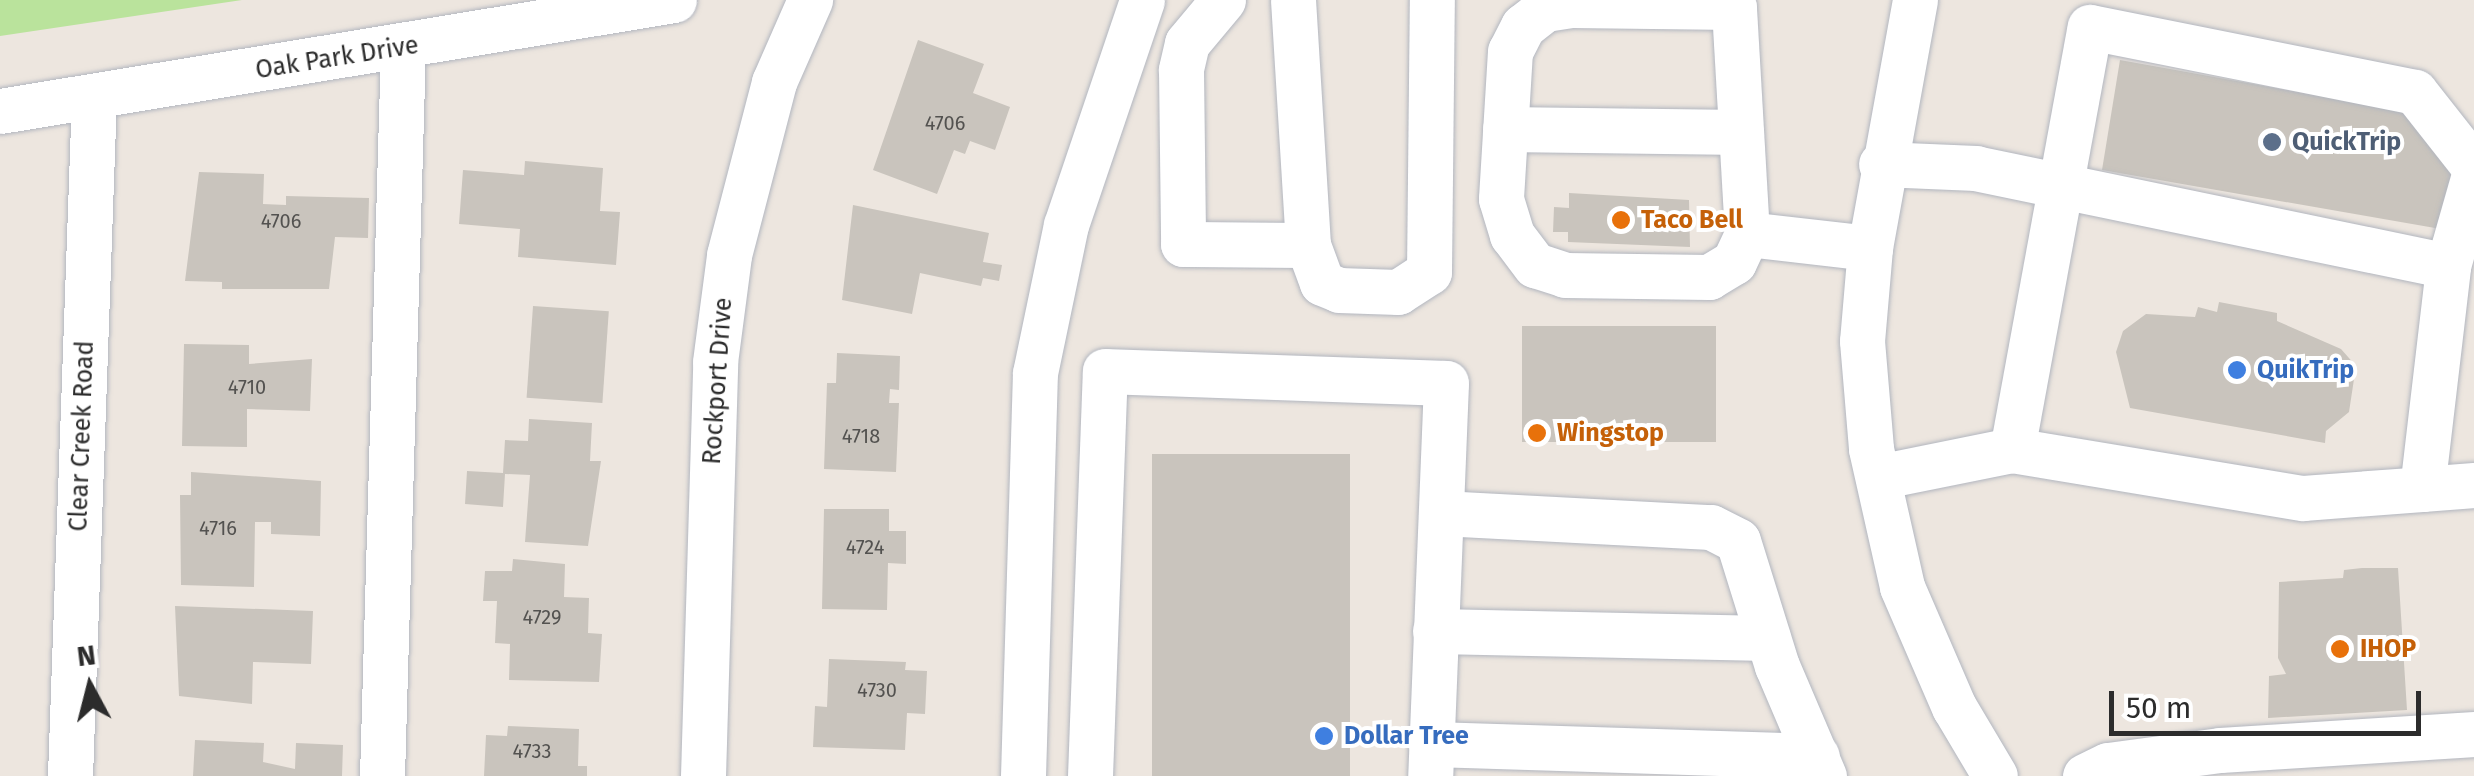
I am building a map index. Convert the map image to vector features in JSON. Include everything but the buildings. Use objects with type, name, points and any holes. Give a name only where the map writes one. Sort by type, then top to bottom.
[{"type":"street","name":"Oak Park Drive","points":[[0,111],[403,48],[674,0]]},
{"type":"street","name":"Rockport Drive","points":[[703,776],[715,362],[729,255],[774,82],[810,0]]},
{"type":"street","points":[[1023,776],[1035,374],[1066,226],[1142,0]]},
{"type":"street","points":[[1223,0],[1188,43],[1181,70],[1183,244],[1308,245]]},
{"type":"street","points":[[1293,0],[1308,245],[1322,283],[1338,290],[1398,292],[1429,272],[1432,0]]},
{"type":"street","points":[[1915,0],[1881,164],[1862,340],[1878,476],[1902,587],[1954,706],[1995,776]]},
{"type":"street","points":[[1733,4],[1747,234],[1734,262],[1709,277],[1564,275],[1535,265],[1512,235],[1501,199],[1505,129],[1510,51],[1523,26],[1545,9],[1733,4]]},
{"type":"street","points":[[2012,450],[2065,186],[2090,27],[2414,92],[2474,167]]},
{"type":"street","points":[[382,776],[403,48]]},
{"type":"street","name":"Clear Creek Road","points":[[70,776],[94,96]]},
{"type":"street","points":[[1505,129],[1741,132]]},
{"type":"street","points":[[1881,164],[1976,168],[2448,266]]},
{"type":"street","points":[[2422,490],[2448,266],[2474,175]]},
{"type":"street","points":[[1747,234],[1870,248]]},
{"type":"street","points":[[1090,776],[1104,370],[1446,382],[1440,514],[1436,631],[1430,760],[1820,766],[1768,638],[1738,540],[1711,527],[1440,514]]},
{"type":"street","points":[[1878,476],[2012,450],[2304,498],[2474,485]]},
{"type":"street","points":[[1436,631],[1768,638]]},
{"type":"street","points":[[2084,776],[2474,734]]},
{"type":"green space","points":[[0,0],[242,0],[0,36]]},
{"type":"place","name":"QuickTrip","points":[[2272,142]]},
{"type":"place","name":"Taco Bell","points":[[1621,220]]},
{"type":"place","name":"QuikTrip","points":[[2237,370]]},
{"type":"place","name":"Wingstop","points":[[1537,433]]},
{"type":"place","name":"IHOP","points":[[2340,649]]},
{"type":"place","name":"Dollar Tree","points":[[1324,736]]}]
